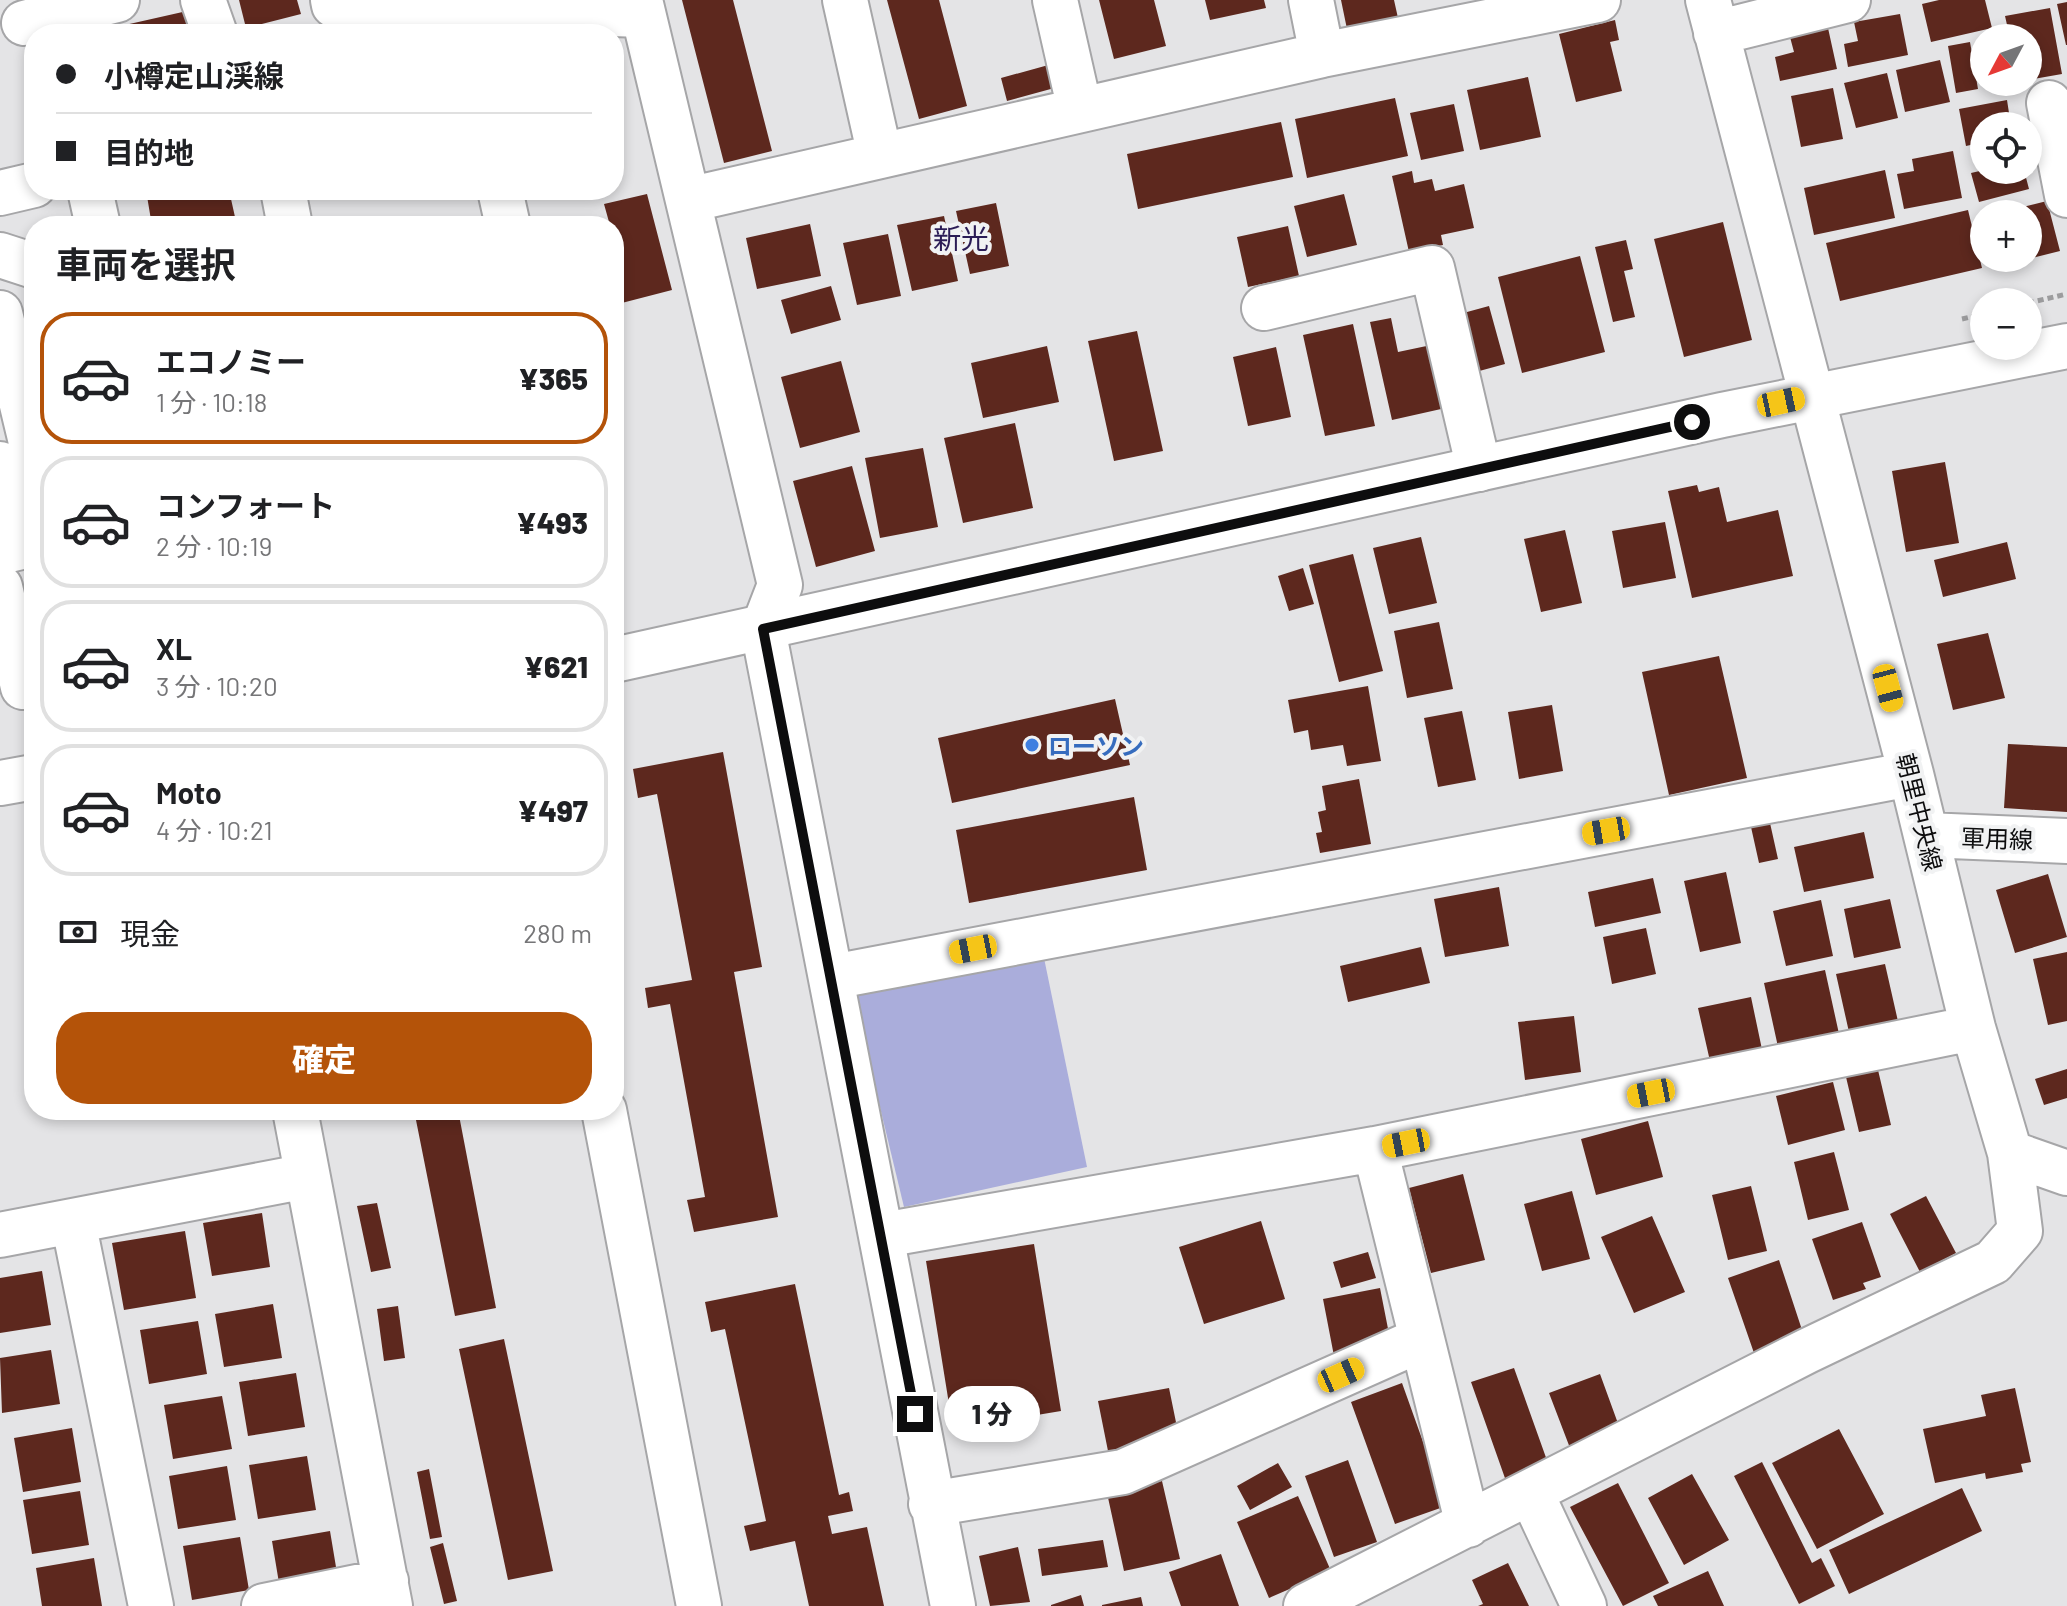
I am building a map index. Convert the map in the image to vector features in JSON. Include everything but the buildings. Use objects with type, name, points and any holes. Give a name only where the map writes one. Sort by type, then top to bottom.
[{"type":"street","points":[[32,24],[117,0]]},
{"type":"street","points":[[203,0],[211,24]]},
{"type":"street","points":[[333,0],[334,5],[642,8],[780,585],[763,629],[953,1606]]},
{"type":"street","points":[[845,0],[880,156]]},
{"type":"street","points":[[1055,0],[1080,110]]},
{"type":"street","points":[[1311,0],[1322,55]]},
{"type":"street","points":[[688,200],[1322,55],[1598,0]]},
{"type":"street","points":[[1712,17],[1848,0]]},
{"type":"street","name":"朝里中央線","points":[[1531,1493],[1807,1351],[1993,1262],[2020,1231],[2010,1153],[1973,1028],[1911,774],[1712,17]]},
{"type":"street","points":[[2049,103],[2067,195]]},
{"type":"street","points":[[0,193],[24,187]]},
{"type":"street","points":[[1264,308],[1432,268],[1479,469]]},
{"type":"street","points":[[22,302],[23,426]]},
{"type":"street","points":[[624,658],[1810,396],[2067,346]]},
{"type":"street","points":[[0,464],[14,476],[18,493],[12,508],[0,516]]},
{"type":"street","points":[[0,552],[24,546]]},
{"type":"street","points":[[0,587],[15,640],[19,687]]},
{"type":"street","points":[[832,977],[1911,774]]},
{"type":"street","points":[[0,783],[24,779]]},
{"type":"street","name":"軍用線","points":[[1926,835],[2067,841]]},
{"type":"street","points":[[883,1235],[1375,1149],[1973,1028]]},
{"type":"street","points":[[264,1606],[388,1593],[297,1120]]},
{"type":"street","points":[[606,1120],[699,1606]]},
{"type":"street","points":[[1375,1149],[1468,1525]]},
{"type":"street","points":[[2010,1153],[2067,1173]]},
{"type":"street","points":[[0,1235],[307,1176]]},
{"type":"street","points":[[73,1221],[151,1606]]},
{"type":"street","points":[[931,1504],[1123,1472],[1422,1339]]},
{"type":"street","points":[[1306,1606],[1531,1493],[1584,1606]]},
{"type":"path","points":[[2042,300],[2067,294]]},
{"type":"path","points":[[1955,321],[1970,317]]},
{"type":"shaded area","points":[[1044,958],[1087,1167],[904,1207],[853,995]]},
{"type":"place","name":"ローソン","points":[[1032,745]]},
{"type":"district","name":"新光","points":[[961,238]]},
{"type":"route","points":[[915,1414],[883,1235],[763,629],[1692,422]]}]
